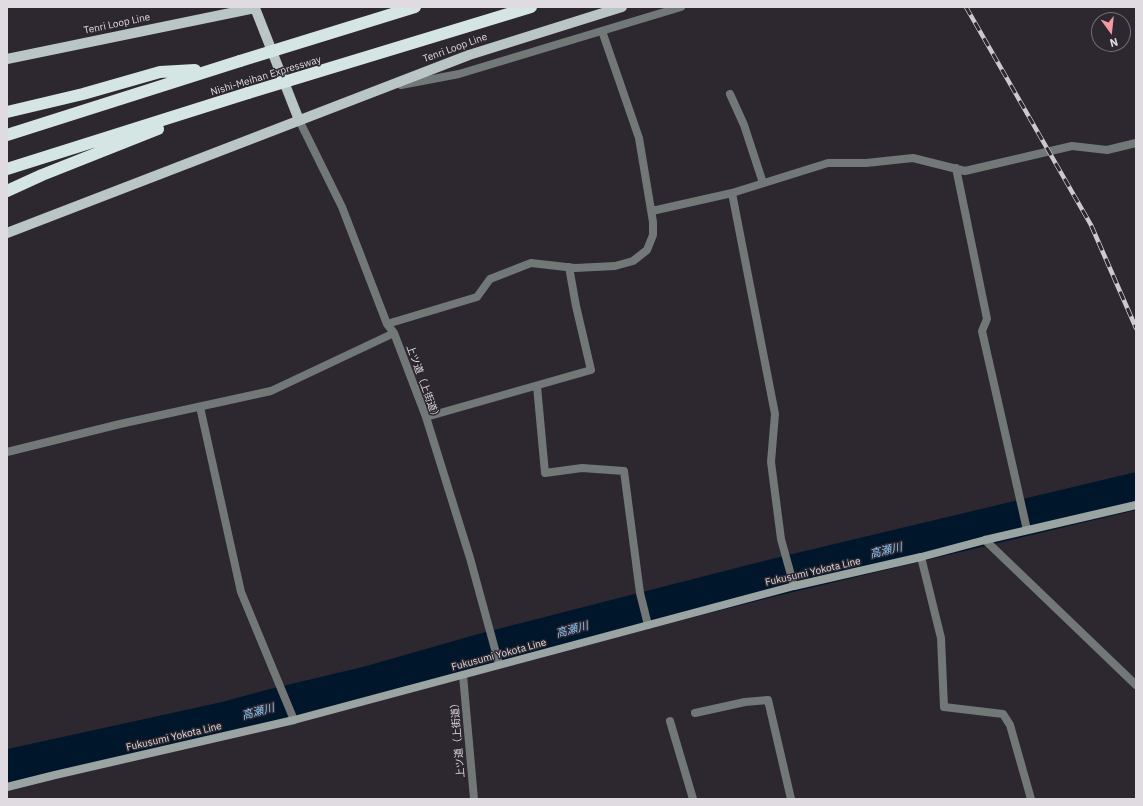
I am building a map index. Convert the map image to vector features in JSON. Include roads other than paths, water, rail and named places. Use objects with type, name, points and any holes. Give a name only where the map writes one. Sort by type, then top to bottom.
[{"type":"highway","points":[[7,135],[415,7]]},
{"type":"highway","name":"Nishi-Meihan Expressway","points":[[7,169],[248,93],[532,7]]},
{"type":"highway","points":[[7,112],[83,94],[160,72],[212,70]]},
{"type":"highway","points":[[7,191],[42,175],[163,127],[216,103]]},
{"type":"main road","name":"Tenri Loop Line","points":[[7,59],[257,7],[298,120]]},
{"type":"main road","name":"Tenri Loop Line","points":[[7,233],[469,55],[622,7]]},
{"type":"main road","name":"Fukusumi Yokota Line","points":[[7,788],[55,775],[294,720],[794,586],[1136,505]]},
{"type":"street","points":[[384,88],[459,74],[681,7]]},
{"type":"street","points":[[388,324],[477,297],[490,279],[531,263],[569,267],[615,266],[633,261],[647,250],[654,235],[652,211],[639,138],[602,31]]},
{"type":"street","points":[[730,94],[744,125],[763,183]]},
{"type":"street","name":"上ツ道（上街道）","points":[[298,120],[342,207],[388,324],[394,333],[426,417],[470,558],[499,664]]},
{"type":"street","points":[[652,211],[732,192],[828,163],[866,163],[913,158],[965,171],[1072,146],[1107,150],[1136,143]]},
{"type":"street","points":[[956,168],[988,319],[982,331],[1027,530]]},
{"type":"street","points":[[732,192],[775,414],[771,462],[781,539],[794,586]]},
{"type":"street","points":[[426,417],[591,370],[576,306],[569,267]]},
{"type":"street","points":[[7,452],[120,424],[271,391],[394,333]]},
{"type":"street","points":[[537,386],[545,474],[582,468],[624,471],[640,593],[648,625]]},
{"type":"street","points":[[200,407],[241,592],[294,720]]},
{"type":"street","points":[[985,540],[1136,685]]},
{"type":"street","points":[[920,557],[940,638],[944,707],[1002,714],[1010,725],[1030,799]]},
{"type":"street","name":"上ツ道（上街道）","points":[[463,675],[474,799]]},
{"type":"street","points":[[695,713],[745,702],[768,700],[791,799]]},
{"type":"street","points":[[670,721],[693,799]]},
{"type":"waterway","name":"高瀬川","points":[[7,768],[226,720],[367,685],[479,653],[772,578],[1136,491]]},
{"type":"railway","points":[[966,7],[1091,225],[1136,328]]}]
